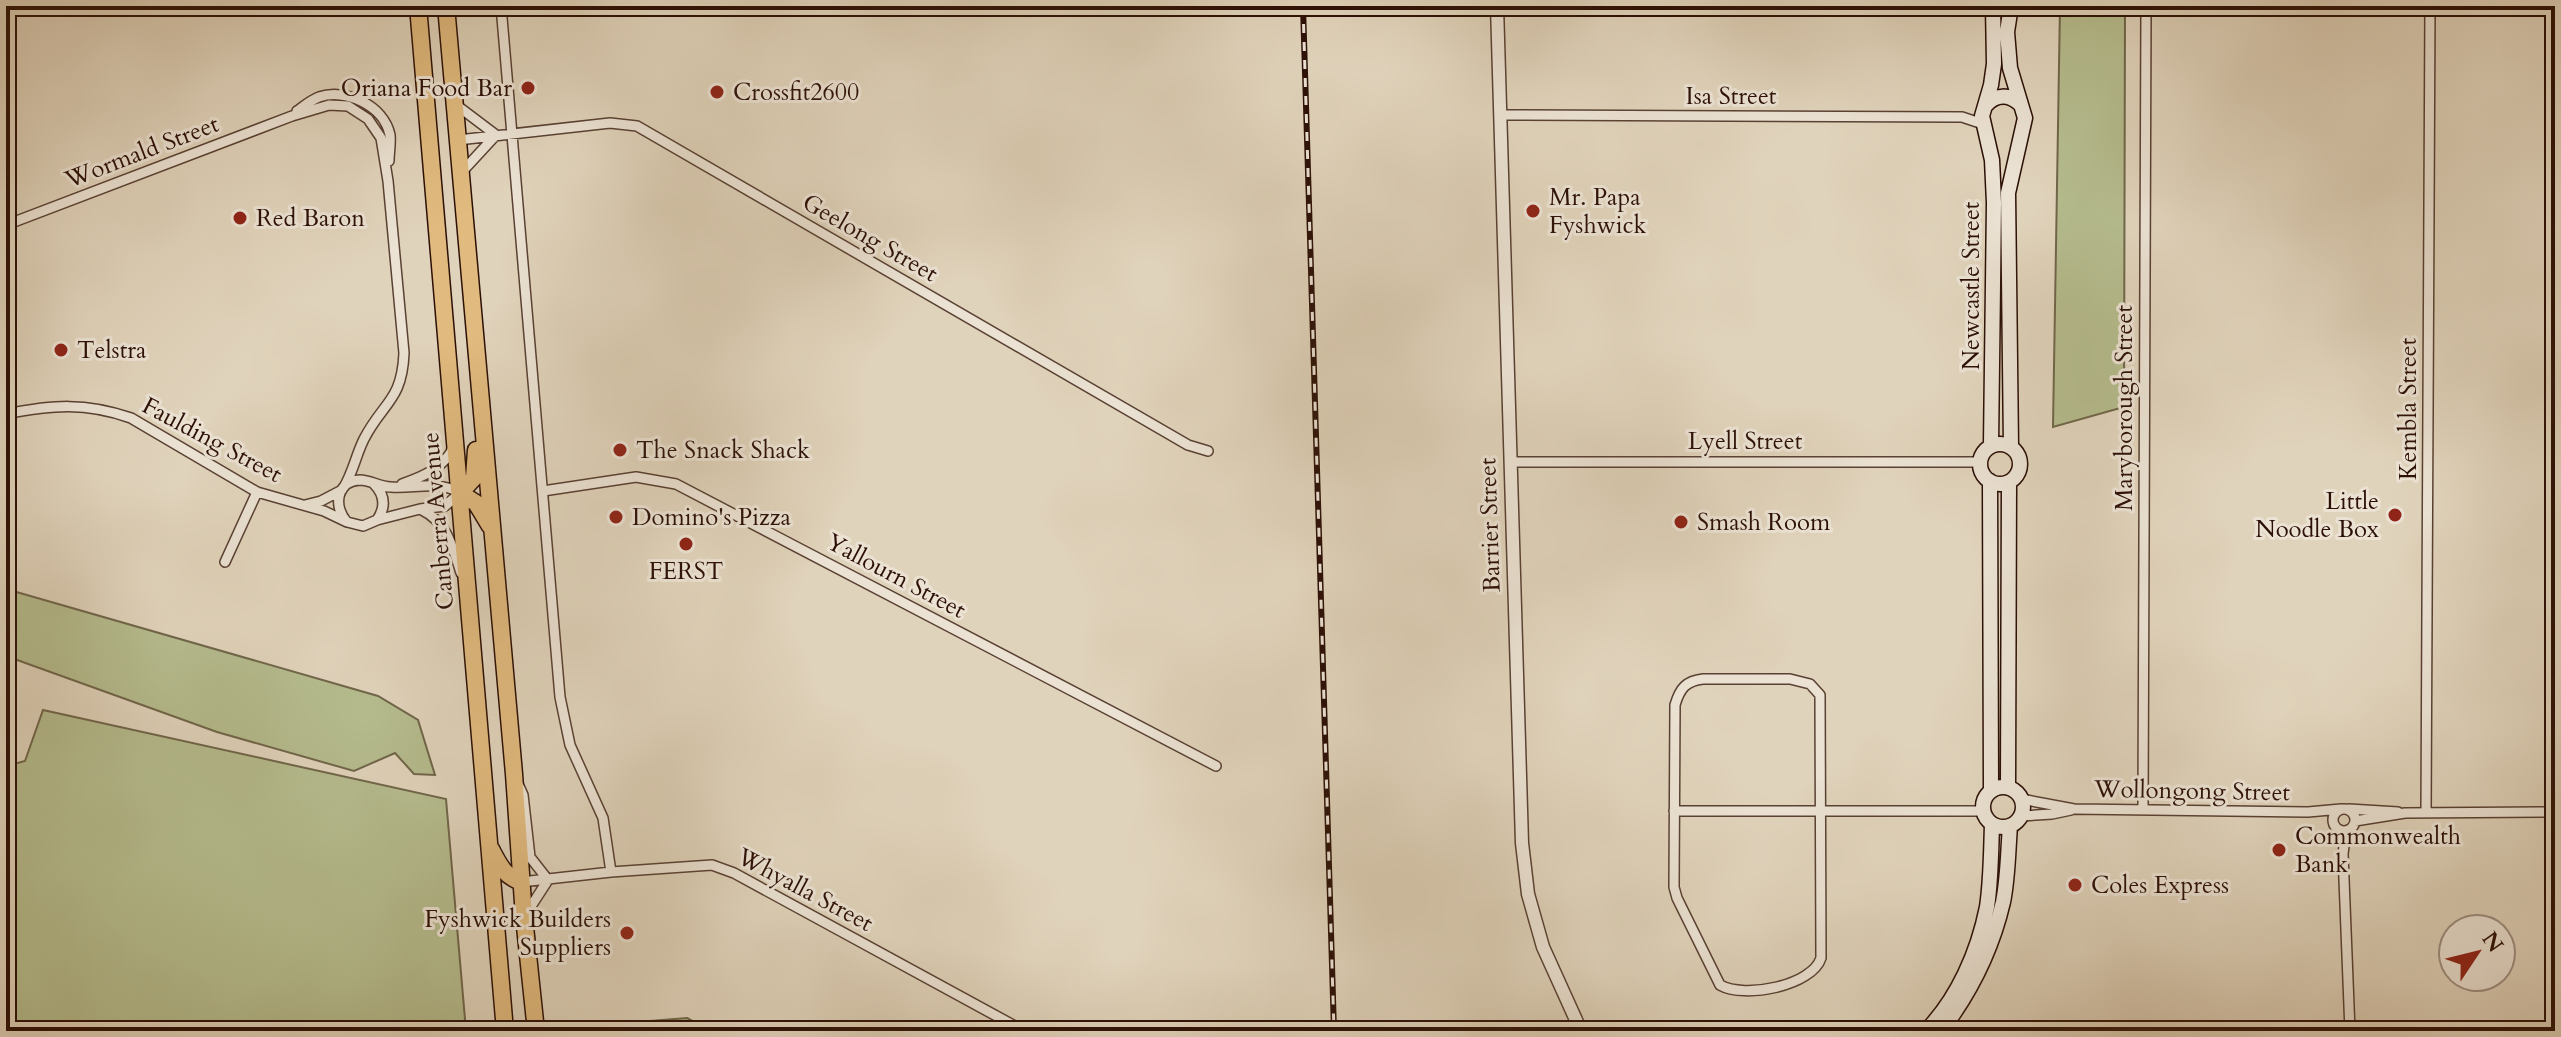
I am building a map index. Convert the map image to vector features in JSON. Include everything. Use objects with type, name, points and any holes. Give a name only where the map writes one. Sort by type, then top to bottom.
[{"type":"highway","name":"Canberra Avenue","points":[[418,6],[505,1031]]},
{"type":"highway","points":[[446,6],[536,1031]]},
{"type":"highway","points":[[427,114],[434,128],[458,140]]},
{"type":"highway","points":[[432,179],[438,155],[444,147],[458,140]]},
{"type":"highway","points":[[480,388],[474,478],[460,493],[476,503],[492,530]]},
{"type":"highway","points":[[488,843],[504,871],[510,878],[521,882]]},
{"type":"highway","points":[[494,916],[510,886],[521,882]]},
{"type":"main road","name":"Newcastle Street","points":[[1991,445],[1994,203],[1992,160],[1984,126],[1994,64],[1993,6]]},
{"type":"main road","name":"Newcastle Street","points":[[2011,6],[2007,32],[2010,68],[2025,118],[2008,193],[2011,446]]},
{"type":"main road","points":[[1985,107],[1992,99],[2003,96],[2020,104]]},
{"type":"main road","points":[[1984,126],[1991,135],[2003,139],[2020,131]]},
{"type":"main road","points":[[2001,443],[2011,446],[2018,454],[2021,465],[2017,475],[2009,482],[1999,484],[1982,473],[1980,462],[1984,451],[1991,445],[2001,443]]},
{"type":"main road","points":[[1990,481],[1991,790]]},
{"type":"main road","points":[[2008,787],[2009,482]]},
{"type":"main road","points":[[1926,1031],[1950,1000],[1968,969],[1987,906],[1992,825],[1983,811],[1985,796],[1991,790],[2008,787],[2021,799],[2023,807],[2016,821],[2004,900],[1974,982],[1941,1031]]},
{"type":"main road","points":[[1992,825],[1998,827],[2016,821]]},
{"type":"street","points":[[501,6],[565,729],[603,818],[611,872]]},
{"type":"street","name":"Barrier Street","points":[[1497,6],[1522,843],[1528,894],[1543,947],[1581,1031]]},
{"type":"street","name":"Maryborough Street","points":[[2143,810],[2146,6]]},
{"type":"street","name":"Kembla Street","points":[[2426,813],[2430,6]]},
{"type":"street","points":[[455,104],[496,135],[460,174]]},
{"type":"street","name":"Wormald Street","points":[[6,225],[292,116],[329,105],[348,106],[358,111],[376,128],[381,138],[404,353],[398,390],[364,440],[343,489]]},
{"type":"street","name":"Isa Street","points":[[1962,117],[1985,107]]},
{"type":"street","name":"Isa Street","points":[[1500,115],[1962,117],[1984,126]]},
{"type":"street","name":"Geelong Street","points":[[458,140],[610,123],[637,126],[1188,445],[1208,451]]},
{"type":"street","name":"Faulding Street","points":[[6,414],[53,406],[111,411],[131,418],[257,492],[305,505],[347,522]]},
{"type":"street","points":[[391,487],[419,477],[446,461],[453,450],[454,426]]},
{"type":"street","points":[[364,440],[359,461],[370,482],[383,497],[384,505],[377,520]]},
{"type":"street","name":"Lyell Street","points":[[1510,462],[1980,462]]},
{"type":"street","name":"Yallourn Street","points":[[543,491],[636,477],[676,484],[1216,766]]},
{"type":"street","points":[[350,482],[370,482],[391,487],[443,486],[460,493],[445,506],[420,509],[363,526],[347,522],[338,509],[337,501],[350,482]]},
{"type":"street","name":"Faulding Street","points":[[305,505],[321,501],[343,489]]},
{"type":"street","points":[[225,562],[257,492]]},
{"type":"street","points":[[420,509],[438,519],[445,531],[469,599]]},
{"type":"street","points":[[1735,679],[1810,684],[1820,695],[1820,811],[1819,964],[1776,989],[1727,989],[1720,985],[1674,887],[1675,705],[1682,687],[1693,681],[1735,679]]},
{"type":"street","points":[[514,774],[523,795],[530,857],[548,880],[524,917]]},
{"type":"street","name":"Wollongong Street","points":[[2021,799],[2051,802],[2074,809]]},
{"type":"street","name":"Wollongong Street","points":[[2016,821],[2074,809],[2308,812],[2343,809],[2405,813]]},
{"type":"street","points":[[2339,827],[2352,828],[2354,814],[2343,809],[2336,813],[2343,854],[2350,1031]]},
{"type":"street","points":[[1674,811],[1983,811]]},
{"type":"street","name":"Wollongong Street","points":[[2308,812],[2339,827]]},
{"type":"street","name":"Wollongong Street","points":[[2355,821],[2405,813],[2555,812]]},
{"type":"street","name":"Whyalla Street","points":[[521,882],[712,865],[734,873],[1024,1031]]},
{"type":"green space","points":[[2060,6],[2125,6],[2124,407],[2053,427]]},
{"type":"green space","points":[[6,589],[378,696],[418,720],[435,775],[414,774],[395,753],[354,771],[217,732],[6,656]]},
{"type":"green space","points":[[43,710],[446,799],[466,1031],[6,1031],[6,766],[25,761]]},
{"type":"green space","points":[[687,1018],[711,1031],[588,1031],[588,1026]]},
{"type":"railway","points":[[1303,6],[1334,1031]]},
{"type":"place","name":"Oriana Food Bar","points":[[528,88]]},
{"type":"place","name":"Crossfit2600","points":[[717,92]]},
{"type":"place","name":"Mr. Papa Fyshwick","points":[[1533,211]]},
{"type":"place","name":"Red Baron","points":[[240,218]]},
{"type":"place","name":"Telstra","points":[[61,350]]},
{"type":"place","name":"The Snack Shack","points":[[620,450]]},
{"type":"place","name":"Little Noodle Box","points":[[2395,515]]},
{"type":"place","name":"Domino's Pizza","points":[[616,517]]},
{"type":"place","name":"Smash Room","points":[[1681,522]]},
{"type":"place","name":"FERST","points":[[686,544]]},
{"type":"place","name":"Commonwealth Bank","points":[[2279,850]]},
{"type":"place","name":"Coles Express","points":[[2075,885]]},
{"type":"place","name":"Fyshwick Builders Suppliers","points":[[627,933]]}]
